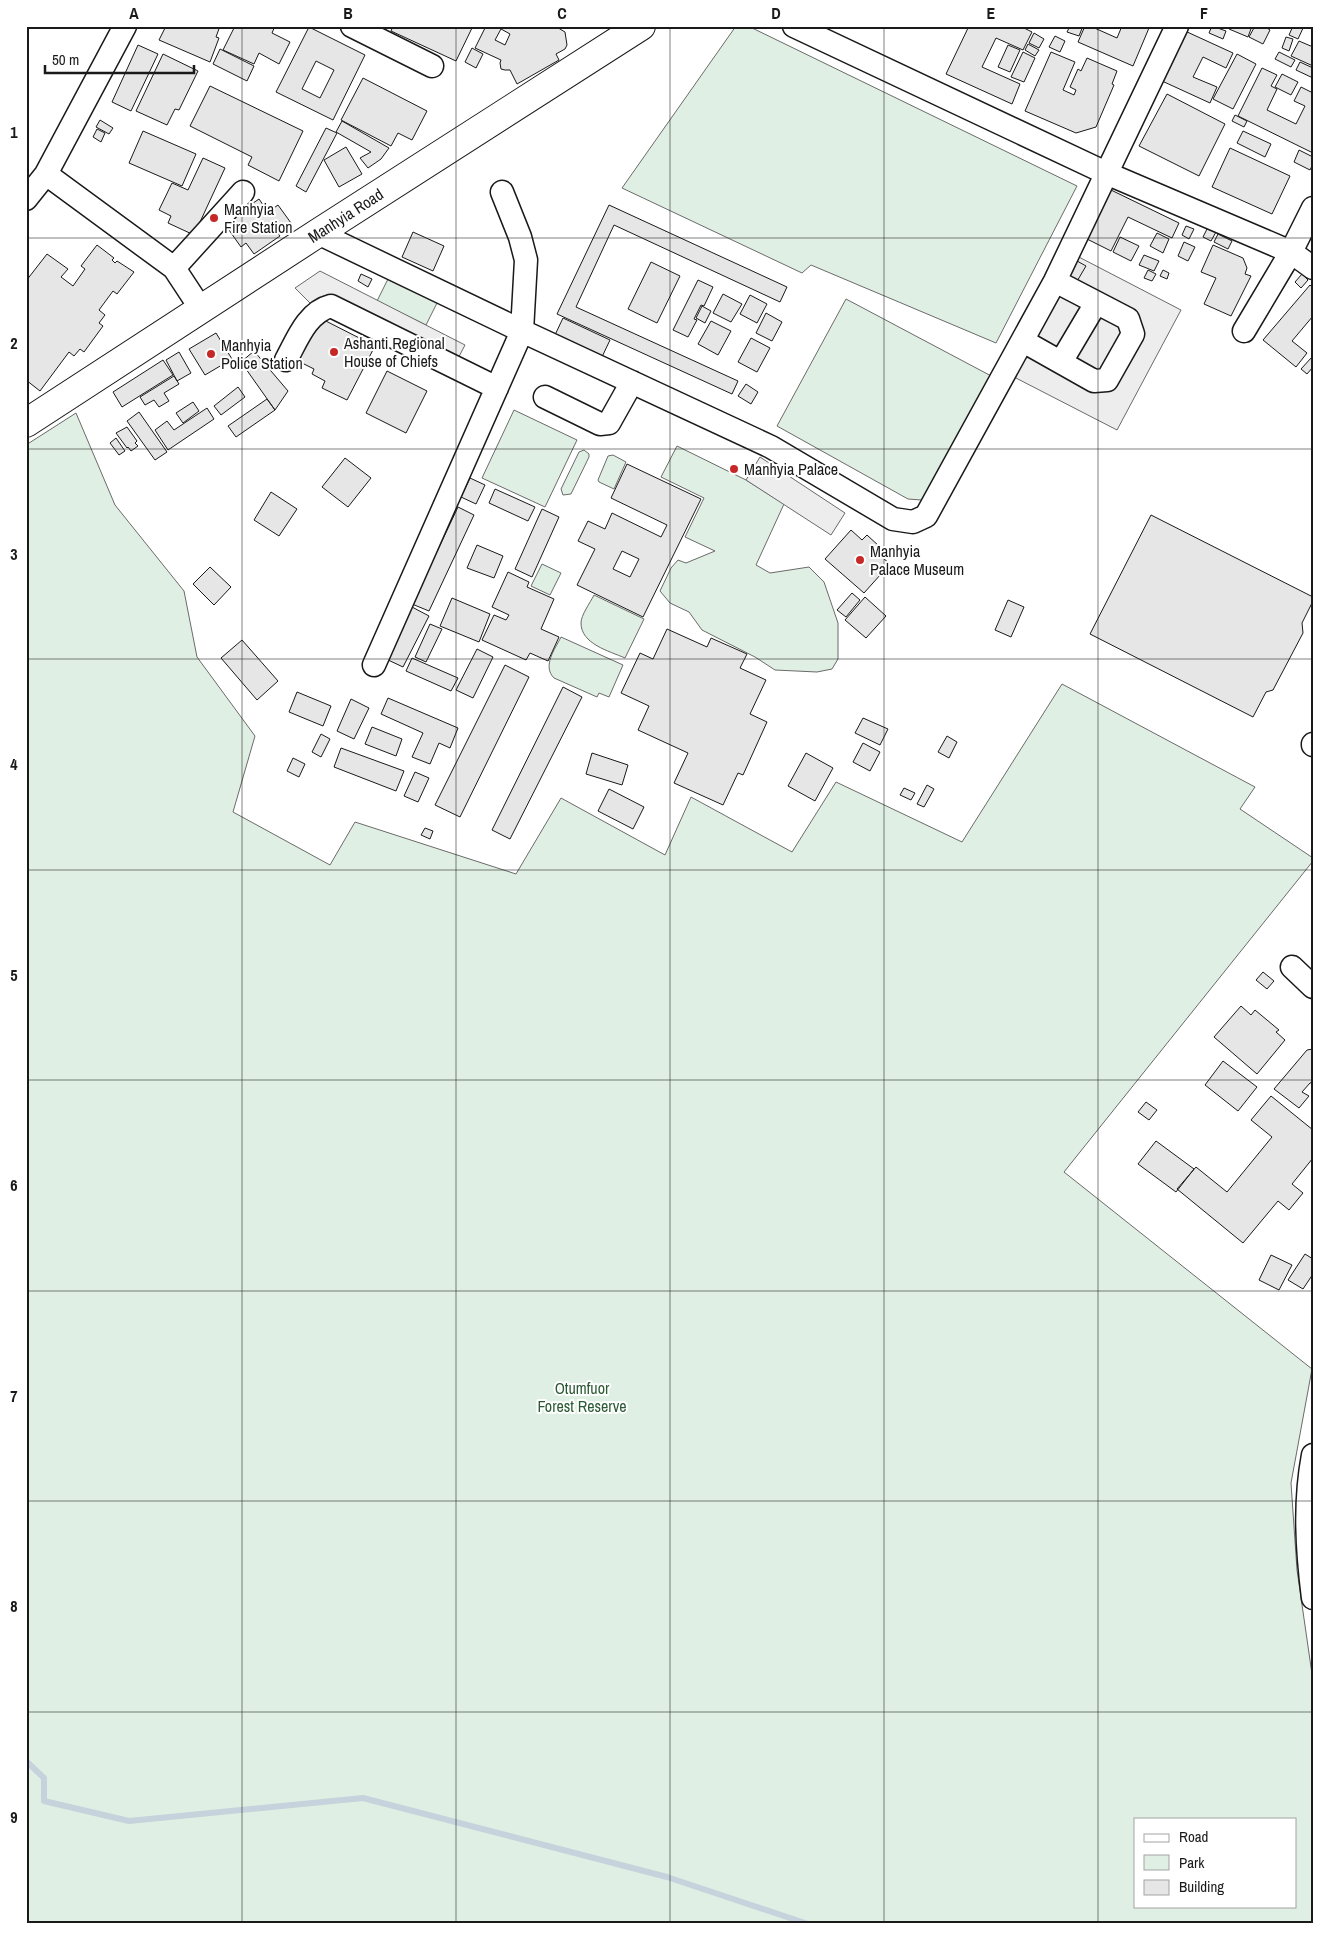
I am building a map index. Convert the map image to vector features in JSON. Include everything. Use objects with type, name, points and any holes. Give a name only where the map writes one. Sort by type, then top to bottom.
[{"type":"main road","name":"Manhyia Road","points":[[26,423],[641,26]]},
{"type":"street","points":[[28,194],[46,174],[125,26]]},
{"type":"street","points":[[352,26],[432,66]]},
{"type":"street","points":[[794,26],[1106,174],[1291,252],[1313,268]]},
{"type":"street","points":[[318,233],[771,447],[893,519],[913,522],[926,516],[1055,281],[1177,26]]},
{"type":"street","points":[[46,174],[174,268],[201,309]]},
{"type":"street","points":[[174,268],[243,192]]},
{"type":"street","points":[[374,665],[522,331],[526,260],[520,237],[502,192]]},
{"type":"street","points":[[1244,331],[1291,252],[1313,208]]},
{"type":"street","points":[[1023,341],[1094,381],[1108,380],[1133,334],[1128,319],[1055,281]]},
{"type":"street","points":[[1061,362],[1096,303]]},
{"type":"street","points":[[286,360],[310,318],[322,308],[331,306],[496,388]]},
{"type":"street","points":[[545,398],[600,424],[609,423],[632,382]]},
{"type":"street","points":[[1292,967],[1313,987]]},
{"type":"street","points":[[1313,1455],[1310,1471],[1307,1528],[1313,1598]]},
{"type":"green space","points":[[736,26],[748,26],[1077,186],[996,343],[811,265],[802,273],[622,188]]},
{"type":"green space","points":[[389,277],[438,301],[426,325],[377,301]]},
{"type":"green space","points":[[846,299],[995,378],[932,494],[921,500],[908,499],[777,426]]},
{"type":"green space","points":[[514,410],[577,440],[545,507],[482,478]]},
{"type":"green space","name":"Otumfuor Forest Reserve","points":[[76,413],[115,505],[184,591],[197,657],[255,736],[233,812],[330,865],[355,822],[516,874],[561,798],[665,855],[691,797],[792,852],[836,782],[962,842],[1062,684],[1255,787],[1240,809],[1313,858],[1313,861],[1064,1172],[1312,1369],[1291,1483],[1297,1570],[1313,1681],[1313,1924],[26,1924],[26,445]]},
{"type":"green space","points":[[677,446],[746,480],[784,504],[756,565],[770,573],[809,567],[824,582],[838,623],[838,659],[832,669],[817,672],[775,670],[755,657],[702,630],[689,612],[670,603],[660,591],[671,568],[678,560],[686,563],[715,551],[685,537],[704,498],[661,477]]},
{"type":"green space","points":[[584,450],[589,454],[589,457],[571,494],[563,495],[561,489],[579,452]]},
{"type":"green space","points":[[613,455],[626,462],[614,489],[598,480],[608,456]]},
{"type":"green space","points":[[542,564],[561,573],[550,595],[531,586]]},
{"type":"green space","points":[[594,595],[644,619],[625,658],[597,646],[582,630],[582,616]]},
{"type":"green space","points":[[561,637],[623,665],[609,697],[599,693],[597,697],[554,678],[549,668],[549,663]]},
{"type":"shaded area","points":[[1075,255],[1181,310],[1117,430],[1012,376]]},
{"type":"shaded area","points":[[320,271],[465,345],[450,374],[316,309],[295,288]]},
{"type":"shaded area","points":[[760,457],[845,513],[831,535],[746,480]]},
{"type":"building","points":[[166,26],[220,26],[216,37],[219,38],[210,62],[159,40]]},
{"type":"building","points":[[235,26],[275,26],[272,33],[290,42],[279,64],[259,53],[254,64],[223,50]]},
{"type":"building","points":[[393,26],[469,26],[472,28],[456,61],[391,31]]},
{"type":"building","points":[[486,26],[555,26],[565,32],[567,45],[565,49],[556,54],[559,60],[517,84],[510,70],[501,69],[501,60],[475,48]],"holes":[[[501,29],[510,34],[505,45],[495,40]]]},
{"type":"building","points":[[969,26],[1020,26],[1032,32],[1023,50],[996,38],[982,67],[1020,84],[1012,104],[946,74]]},
{"type":"building","points":[[1070,26],[1083,26],[1079,36],[1067,32]]},
{"type":"building","points":[[1085,26],[1090,26],[1117,38],[1122,26],[1152,26],[1149,28],[1133,66],[1078,42]]},
{"type":"building","points":[[1212,26],[1226,31],[1223,39],[1209,33]]},
{"type":"building","points":[[1230,26],[1252,26],[1248,37],[1229,29]]},
{"type":"building","points":[[1255,26],[1264,26],[1270,30],[1263,44],[1249,37]]},
{"type":"building","points":[[1293,26],[1304,26],[1298,39],[1289,35]]},
{"type":"building","points":[[309,27],[365,55],[333,120],[276,92]],"holes":[[[316,61],[334,70],[320,98],[302,89]]]},
{"type":"building","points":[[1185,31],[1233,53],[1226,68],[1203,57],[1193,77],[1217,87],[1210,103],[1162,81]]},
{"type":"building","points":[[1034,33],[1044,39],[1039,48],[1029,43]]},
{"type":"building","points":[[1055,36],[1065,41],[1060,52],[1049,47]]},
{"type":"building","points":[[1286,37],[1293,39],[1289,51],[1282,48]]},
{"type":"building","points":[[1299,41],[1313,47],[1313,66],[1291,56]]},
{"type":"building","points":[[1028,44],[1039,50],[1035,56],[1025,50]]},
{"type":"building","points":[[138,45],[158,54],[131,111],[112,102]]},
{"type":"building","points":[[1008,45],[1020,50],[1010,72],[998,67]]},
{"type":"building","points":[[472,48],[483,54],[476,68],[465,62]]},
{"type":"building","points":[[220,49],[254,66],[247,81],[213,64]]},
{"type":"building","points":[[1023,52],[1035,58],[1024,82],[1011,77]]},
{"type":"building","points":[[1051,52],[1075,62],[1063,90],[1074,95],[1076,90],[1070,87],[1078,69],[1081,71],[1087,58],[1117,71],[1112,84],[1114,85],[1096,127],[1076,133],[1025,111]]},
{"type":"building","points":[[1279,52],[1295,60],[1291,67],[1275,59]]},
{"type":"building","points":[[163,54],[198,71],[179,110],[175,109],[167,125],[136,111]]},
{"type":"building","points":[[1237,54],[1256,64],[1233,109],[1213,99]]},
{"type":"building","points":[[1300,62],[1313,68],[1313,78],[1296,70]]},
{"type":"building","points":[[1262,68],[1277,75],[1271,86],[1277,89],[1267,110],[1296,124],[1305,106],[1294,101],[1301,87],[1313,93],[1313,153],[1238,116]]},
{"type":"building","points":[[1282,74],[1298,82],[1291,95],[1275,87]]},
{"type":"building","points":[[363,78],[427,111],[412,140],[398,133],[391,146],[341,120]]},
{"type":"building","points":[[210,86],[303,131],[279,181],[248,165],[252,157],[190,126]]},
{"type":"building","points":[[1167,94],[1225,124],[1199,176],[1139,146]]},
{"type":"building","points":[[1235,115],[1247,121],[1244,127],[1232,121]]},
{"type":"building","points":[[100,120],[113,128],[109,134],[96,127]]},
{"type":"building","points":[[342,121],[389,148],[381,159],[368,168],[360,158],[371,152],[336,132]]},
{"type":"building","points":[[326,128],[337,133],[306,192],[296,186]]},
{"type":"building","points":[[97,129],[105,133],[101,142],[93,137]]},
{"type":"building","points":[[143,131],[196,154],[182,186],[129,163]]},
{"type":"building","points":[[1243,131],[1271,144],[1265,157],[1237,143]]},
{"type":"building","points":[[346,147],[362,174],[339,187],[324,160]]},
{"type":"building","points":[[1230,148],[1290,176],[1272,214],[1212,187]]},
{"type":"building","points":[[1299,150],[1313,157],[1313,164],[1310,170],[1294,162]]},
{"type":"building","points":[[203,158],[225,168],[194,235],[168,223],[171,216],[159,210],[172,183],[188,190]]},
{"type":"building","points":[[1111,190],[1179,223],[1172,238],[1128,217],[1111,251],[1087,239]]},
{"type":"building","points":[[259,199],[268,212],[278,205],[291,223],[277,232],[280,236],[254,254],[246,243],[241,247],[224,223]]},
{"type":"building","points":[[609,205],[787,287],[780,302],[614,225],[576,307],[738,381],[732,394],[557,314]]},
{"type":"building","points":[[1186,226],[1194,229],[1189,239],[1182,235]]},
{"type":"building","points":[[1208,227],[1216,232],[1211,241],[1203,237]]},
{"type":"building","points":[[413,232],[444,246],[433,271],[402,257]]},
{"type":"building","points":[[1157,233],[1169,239],[1163,253],[1150,246]]},
{"type":"building","points":[[1218,234],[1232,241],[1228,249],[1214,242]]},
{"type":"building","points":[[1120,237],[1139,246],[1131,261],[1113,252]]},
{"type":"building","points":[[1184,242],[1195,247],[1188,261],[1178,256]]},
{"type":"building","points":[[97,245],[114,258],[112,260],[115,263],[117,261],[134,272],[117,294],[113,291],[99,310],[105,315],[99,323],[103,326],[84,352],[80,349],[74,356],[69,352],[40,391],[26,380],[26,281],[47,254],[68,269],[61,277],[73,286],[85,269],[81,266]]},
{"type":"building","points":[[1213,245],[1243,258],[1247,268],[1245,274],[1251,276],[1231,316],[1204,304],[1216,278],[1201,272]]},
{"type":"building","points":[[1144,255],[1159,261],[1154,271],[1139,265]]},
{"type":"building","points":[[1070,257],[1086,266],[1076,283],[1060,274]]},
{"type":"building","points":[[651,262],[680,276],[657,323],[628,309]]},
{"type":"building","points":[[1148,270],[1156,274],[1152,281],[1144,278]]},
{"type":"building","points":[[1163,270],[1169,273],[1167,279],[1160,276]]},
{"type":"building","points":[[361,274],[372,279],[368,287],[358,281]]},
{"type":"building","points":[[1302,274],[1308,280],[1301,288],[1295,282]]},
{"type":"building","points":[[698,280],[713,287],[704,306],[701,305],[694,319],[697,320],[688,337],[673,330]]},
{"type":"building","points":[[1310,285],[1313,288],[1313,316],[1292,341],[1307,353],[1296,367],[1263,340]]},
{"type":"building","points":[[723,294],[742,304],[731,322],[713,313]]},
{"type":"building","points":[[750,295],[767,304],[757,323],[740,314]]},
{"type":"building","points":[[702,306],[711,311],[705,323],[696,318]]},
{"type":"building","points":[[766,313],[782,322],[772,341],[756,333]]},
{"type":"building","name":"Ashanti Regional House of Chiefs","points":[[316,316],[375,346],[347,400],[322,388],[325,381],[312,374],[314,369],[294,359]]},
{"type":"building","points":[[563,318],[610,340],[601,359],[554,337]]},
{"type":"building","points":[[711,321],[731,331],[718,355],[698,344]]},
{"type":"building","name":"Manhyia Police Station","points":[[216,333],[232,359],[205,375],[189,349]]},
{"type":"building","points":[[751,338],[770,348],[757,372],[738,362]]},
{"type":"building","points":[[254,351],[288,391],[275,410],[241,362]]},
{"type":"building","points":[[179,352],[191,373],[177,381],[166,360]]},
{"type":"building","points":[[1312,357],[1313,367],[1307,374],[1301,369]]},
{"type":"building","points":[[163,360],[173,375],[122,407],[113,392]]},
{"type":"building","points":[[387,371],[427,391],[406,433],[366,413]]},
{"type":"building","points":[[174,376],[179,384],[164,393],[169,401],[159,407],[154,400],[145,405],[140,397]]},
{"type":"building","points":[[746,384],[758,392],[751,404],[738,396]]},
{"type":"building","points":[[238,387],[245,397],[221,415],[214,406]]},
{"type":"building","points":[[267,399],[275,410],[236,437],[228,426]]},
{"type":"building","points":[[193,402],[199,411],[183,423],[176,413]]},
{"type":"building","points":[[207,408],[214,419],[168,450],[155,430],[167,421],[174,430]]},
{"type":"building","points":[[139,412],[167,452],[155,460],[127,421]]},
{"type":"building","points":[[127,427],[137,441],[135,443],[138,446],[131,451],[116,433]]},
{"type":"building","points":[[116,438],[125,451],[119,455],[110,443]]},
{"type":"building","points":[[345,458],[371,478],[348,507],[322,487]]},
{"type":"building","points":[[627,464],[701,499],[643,617],[577,585],[595,549],[578,541],[588,521],[605,529],[612,513],[661,537],[667,525],[611,498]],"holes":[[[622,551],[639,559],[630,577],[613,569]]]},
{"type":"building","points":[[470,478],[485,485],[476,504],[461,497]]},
{"type":"building","points":[[495,489],[535,507],[528,521],[489,503]]},
{"type":"building","points":[[271,492],[297,509],[279,536],[254,520]]},
{"type":"building","points":[[458,507],[474,515],[429,611],[412,604]]},
{"type":"building","points":[[542,509],[559,517],[532,577],[515,569]]},
{"type":"building","points":[[1151,515],[1313,597],[1313,601],[1302,623],[1303,633],[1273,690],[1266,692],[1253,717],[1090,634]]},
{"type":"building","points":[[851,530],[862,540],[867,535],[880,547],[876,552],[890,564],[864,593],[825,559]]},
{"type":"building","points":[[477,545],[503,556],[494,578],[467,568]]},
{"type":"building","points":[[210,567],[231,587],[214,605],[193,584]]},
{"type":"building","points":[[508,572],[529,582],[527,587],[554,599],[541,629],[559,637],[548,661],[530,653],[526,660],[482,640],[494,615],[506,620],[509,615],[492,607]]},
{"type":"building","points":[[852,593],[860,600],[846,617],[837,610]]},
{"type":"building","points":[[865,597],[886,616],[866,638],[845,620]]},
{"type":"building","points":[[452,598],[490,614],[479,642],[440,626]]},
{"type":"building","points":[[1008,600],[1024,607],[1011,637],[995,630]]},
{"type":"building","points":[[412,607],[429,616],[403,667],[386,659]]},
{"type":"building","points":[[430,624],[442,629],[426,662],[415,657]]},
{"type":"building","points":[[667,629],[707,647],[711,638],[747,654],[740,668],[766,680],[750,714],[767,722],[743,775],[738,773],[723,805],[674,783],[688,753],[638,730],[649,706],[621,693],[640,653],[653,659]]},
{"type":"building","points":[[242,640],[278,681],[257,700],[221,658]]},
{"type":"building","points":[[477,649],[493,657],[473,698],[456,690]]},
{"type":"building","points":[[412,658],[458,678],[451,691],[406,671]]},
{"type":"building","points":[[505,665],[529,677],[460,817],[435,805]]},
{"type":"building","points":[[563,687],[582,697],[510,839],[492,830]]},
{"type":"building","points":[[297,692],[331,706],[323,726],[289,712]]},
{"type":"building","points":[[388,698],[458,728],[450,748],[439,743],[430,764],[412,757],[423,733],[381,714]]},
{"type":"building","points":[[351,699],[369,708],[354,739],[337,731]]},
{"type":"building","points":[[863,718],[888,729],[880,745],[855,733]]},
{"type":"building","points":[[372,727],[402,739],[396,756],[365,744]]},
{"type":"building","points":[[321,734],[330,739],[321,757],[312,752]]},
{"type":"building","points":[[947,736],[957,742],[949,758],[938,752]]},
{"type":"building","points":[[863,743],[880,752],[870,771],[853,762]]},
{"type":"building","points":[[341,748],[404,771],[396,791],[334,767]]},
{"type":"building","points":[[592,753],[628,765],[622,785],[586,774]]},
{"type":"building","points":[[806,753],[833,768],[815,801],[788,786]]},
{"type":"building","points":[[293,758],[305,764],[299,777],[287,771]]},
{"type":"building","points":[[415,772],[429,778],[418,802],[404,796]]},
{"type":"building","points":[[927,785],[934,789],[924,807],[917,804]]},
{"type":"building","points":[[904,788],[915,793],[911,800],[900,795]]},
{"type":"building","points":[[609,789],[644,807],[633,829],[598,811]]},
{"type":"building","points":[[425,828],[433,831],[430,839],[421,835]]},
{"type":"building","points":[[1263,972],[1274,981],[1267,989],[1256,980]]},
{"type":"building","points":[[1241,1006],[1251,1015],[1255,1010],[1279,1030],[1276,1032],[1285,1040],[1257,1074],[1214,1037]]},
{"type":"building","points":[[1313,1049],[1313,1082],[1302,1092],[1309,1096],[1299,1108],[1274,1089],[1307,1050]]},
{"type":"building","points":[[1223,1061],[1257,1087],[1238,1111],[1205,1085]]},
{"type":"building","points":[[1271,1096],[1313,1130],[1313,1158],[1292,1184],[1303,1193],[1289,1210],[1278,1201],[1243,1243],[1177,1189],[1196,1167],[1227,1192],[1272,1137],[1251,1120]]},
{"type":"building","points":[[1146,1102],[1157,1110],[1149,1120],[1138,1112]]},
{"type":"building","points":[[1156,1141],[1194,1169],[1176,1192],[1138,1164]]},
{"type":"building","points":[[1305,1254],[1313,1259],[1313,1274],[1303,1289],[1288,1280]]},
{"type":"building","points":[[1271,1255],[1292,1265],[1279,1290],[1259,1280]]},
{"type":"waterway","points":[[26,1761],[44,1778],[44,1801],[129,1821],[363,1798],[667,1877],[808,1924]]},
{"type":"place","name":"Manhyia Fire Station","points":[[214,218]]},
{"type":"place","name":"Ashanti Regional House of Chiefs","points":[[334,352]]},
{"type":"place","name":"Manhyia Police Station","points":[[211,354]]},
{"type":"place","name":"Manhyia Palace","points":[[734,469]]},
{"type":"place","name":"Manhyia Palace Museum","points":[[860,560]]}]
